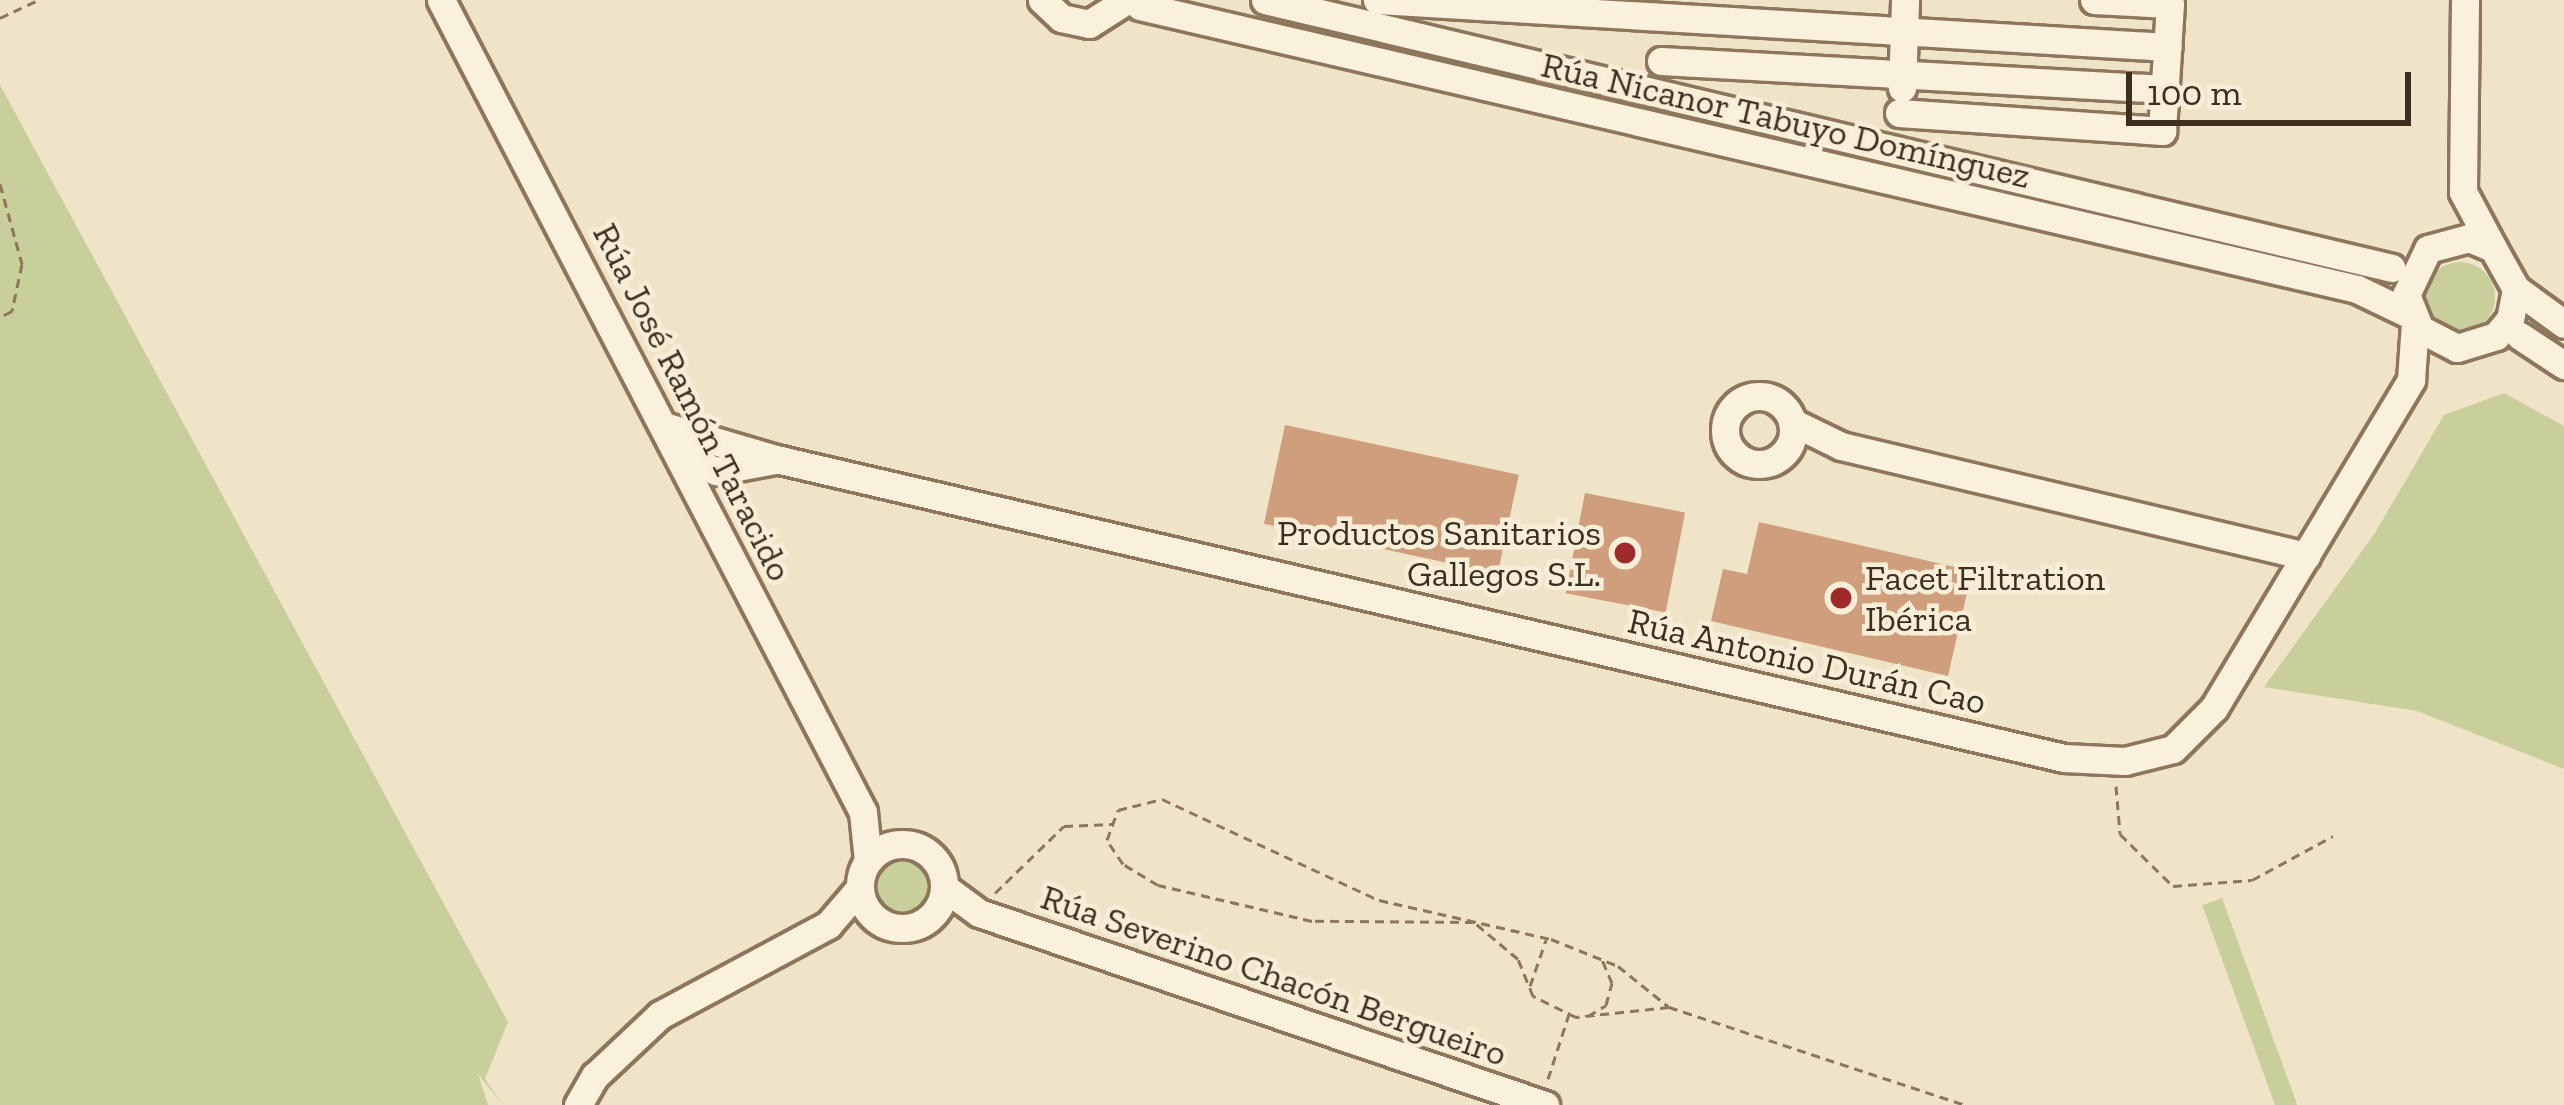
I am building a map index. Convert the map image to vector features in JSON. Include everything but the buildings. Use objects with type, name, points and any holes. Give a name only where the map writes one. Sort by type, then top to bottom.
[{"type":"street","name":"Rúa José Ramón Taracido","points":[[441,0],[457,12],[863,812],[868,861]]},
{"type":"street","name":"Rúa Nicanor Tabuyo Domínguez","points":[[1042,0],[1075,23],[1136,5],[2357,289],[2411,311]]},
{"type":"street","name":"Rúa Nicanor Tabuyo Domínguez","points":[[1187,0],[2361,271],[2412,260]]},
{"type":"street","name":"Rúa Nicanor Tabuyo Domínguez","points":[[1265,0],[2412,260]]},
{"type":"street","points":[[1377,0],[1664,9],[1903,31],[2168,47]]},
{"type":"street","points":[[1894,145],[1905,0]]},
{"type":"street","points":[[1899,113],[2162,130],[2170,4],[2094,0]]},
{"type":"street","points":[[2465,0],[2463,192],[2538,335],[2564,365]]},
{"type":"street","points":[[1657,92],[1664,9]]},
{"type":"street","points":[[1661,61],[2165,89]]},
{"type":"street","name":"Rúa Antonio Durán Cao","points":[[2411,380],[2412,260],[2463,192]]},
{"type":"street","points":[[2412,260],[2460,238],[2493,248]]},
{"type":"street","name":"Rúa Nicanor Tabuyo Domínguez","points":[[2361,271],[2411,311]]},
{"type":"street","points":[[2516,292],[2538,335]]},
{"type":"street","points":[[2411,311],[2457,348]]},
{"type":"street","name":"Rúa Antonio Durán Cao","points":[[682,457],[776,460],[2064,758],[2114,760],[2173,749],[2195,729],[2411,380],[2457,348],[2538,335]]},
{"type":"street","points":[[1841,446],[1783,454],[1763,464],[1741,458],[1728,443],[1728,417],[1737,404],[1764,396],[1792,422],[1841,446],[2306,556]]},
{"type":"street","points":[[1783,454],[1792,422]]},
{"type":"street","name":"Rúa Antonio Durán Cao","points":[[667,428],[736,460]]},
{"type":"street","points":[[713,518],[736,460]]},
{"type":"street","name":"Rúa José Ramón Taracido","points":[[863,812],[901,844]]},
{"type":"street","points":[[578,1105],[595,1076],[660,1015],[828,925],[873,918],[896,929],[932,917],[945,888],[937,862],[901,844],[868,861],[860,889],[828,925]]},
{"type":"street","name":"Rúa Severino Chacón Bergueiro","points":[[945,888],[979,913],[1543,1104]]},
{"type":"street","points":[[860,889],[873,918]]},
{"type":"street","name":"Rúa Severino Chacón Bergueiro","points":[[932,917],[979,913]]},
{"type":"path","points":[[0,18],[38,0]]},
{"type":"path","points":[[0,184],[22,264],[16,299],[0,317]]},
{"type":"path","points":[[2114,760],[2120,834],[2173,886],[2252,880],[2333,836]]},
{"type":"path","points":[[1669,1006],[1587,1017],[1568,1014],[1529,988],[1518,959],[1474,922],[1312,920],[1158,886],[1123,864],[1107,840],[1118,810],[1162,799],[1379,900],[1548,938],[1601,959],[1669,1006],[1965,1105]]},
{"type":"path","points":[[979,913],[1016,866],[1064,826],[1113,824]]},
{"type":"path","points":[[1529,988],[1548,938]]},
{"type":"path","points":[[1587,1017],[1606,1005],[1612,983],[1601,959]]},
{"type":"path","points":[[1543,1104],[1568,1014]]},
{"type":"green space","points":[[0,85],[508,1022],[485,1079],[503,1105],[478,1074],[488,1105],[0,1105]]},
{"type":"green space","points":[[2460,262],[2485,272],[2495,297],[2485,322],[2460,332],[2435,322],[2425,297],[2435,272]]},
{"type":"green space","points":[[2504,393],[2564,426],[2564,769],[2417,711],[2264,687],[2375,533],[2444,415]]},
{"type":"green space","points":[[903,853],[926,863],[936,886],[926,909],[903,919],[880,909],[870,886],[880,863]]},
{"type":"green space","points":[[2222,898],[2297,1105],[2275,1105],[2202,905]]},
{"type":"place","name":"Productos Sanitarios Gallegos S.L.","points":[[1625,553]]},
{"type":"place","name":"Facet Filtration Ibérica","points":[[1841,598]]}]
